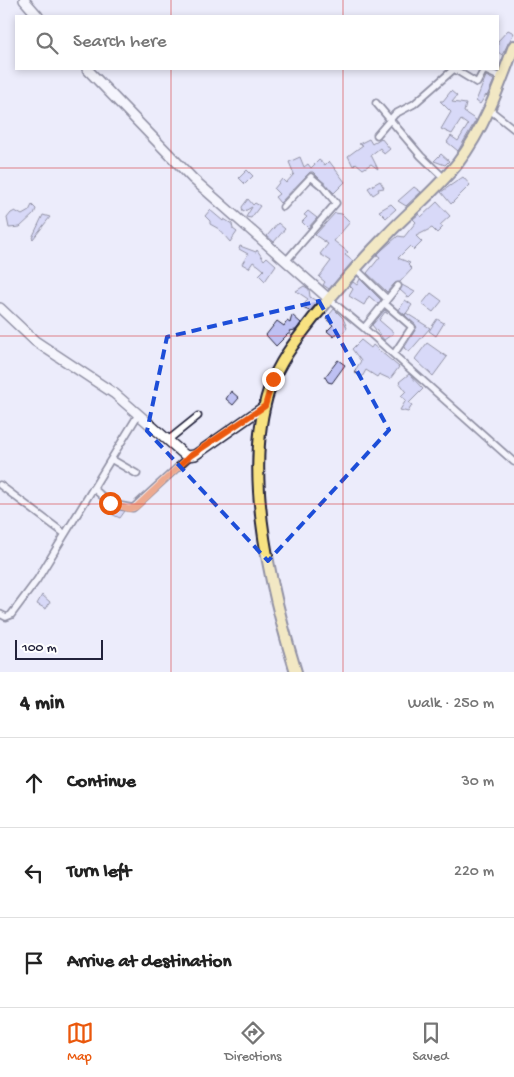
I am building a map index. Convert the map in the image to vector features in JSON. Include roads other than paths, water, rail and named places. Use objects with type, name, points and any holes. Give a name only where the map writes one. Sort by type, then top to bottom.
[{"type":"main road","points":[[296,672],[267,560],[259,456],[262,420],[273,379],[289,348],[329,299],[444,178],[466,151],[490,110],[514,46]]},
{"type":"street","points":[[24,0],[37,15]]},
{"type":"street","points":[[88,70],[193,179],[394,354],[514,462]]},
{"type":"street","points":[[376,135],[402,109],[414,104],[453,70]]},
{"type":"street","points":[[456,70],[476,83],[484,70],[502,78]]},
{"type":"street","points":[[376,103],[421,156],[444,178]]},
{"type":"street","points":[[490,110],[514,129]]},
{"type":"street","points":[[282,207],[311,177],[336,201],[335,206],[286,261]]},
{"type":"street","points":[[356,269],[412,327],[394,354]]},
{"type":"street","points":[[364,328],[398,286]]},
{"type":"street","points":[[0,308],[36,341],[114,394],[184,455],[190,456]]},
{"type":"street","points":[[93,488],[111,504],[133,508],[190,456],[265,406]]},
{"type":"street","points":[[0,614],[8,617],[13,614],[37,580],[138,415]]},
{"type":"street","points":[[168,441],[198,416]]},
{"type":"street","points":[[111,459],[137,474]]},
{"type":"street","points":[[0,485],[65,534]]}]
